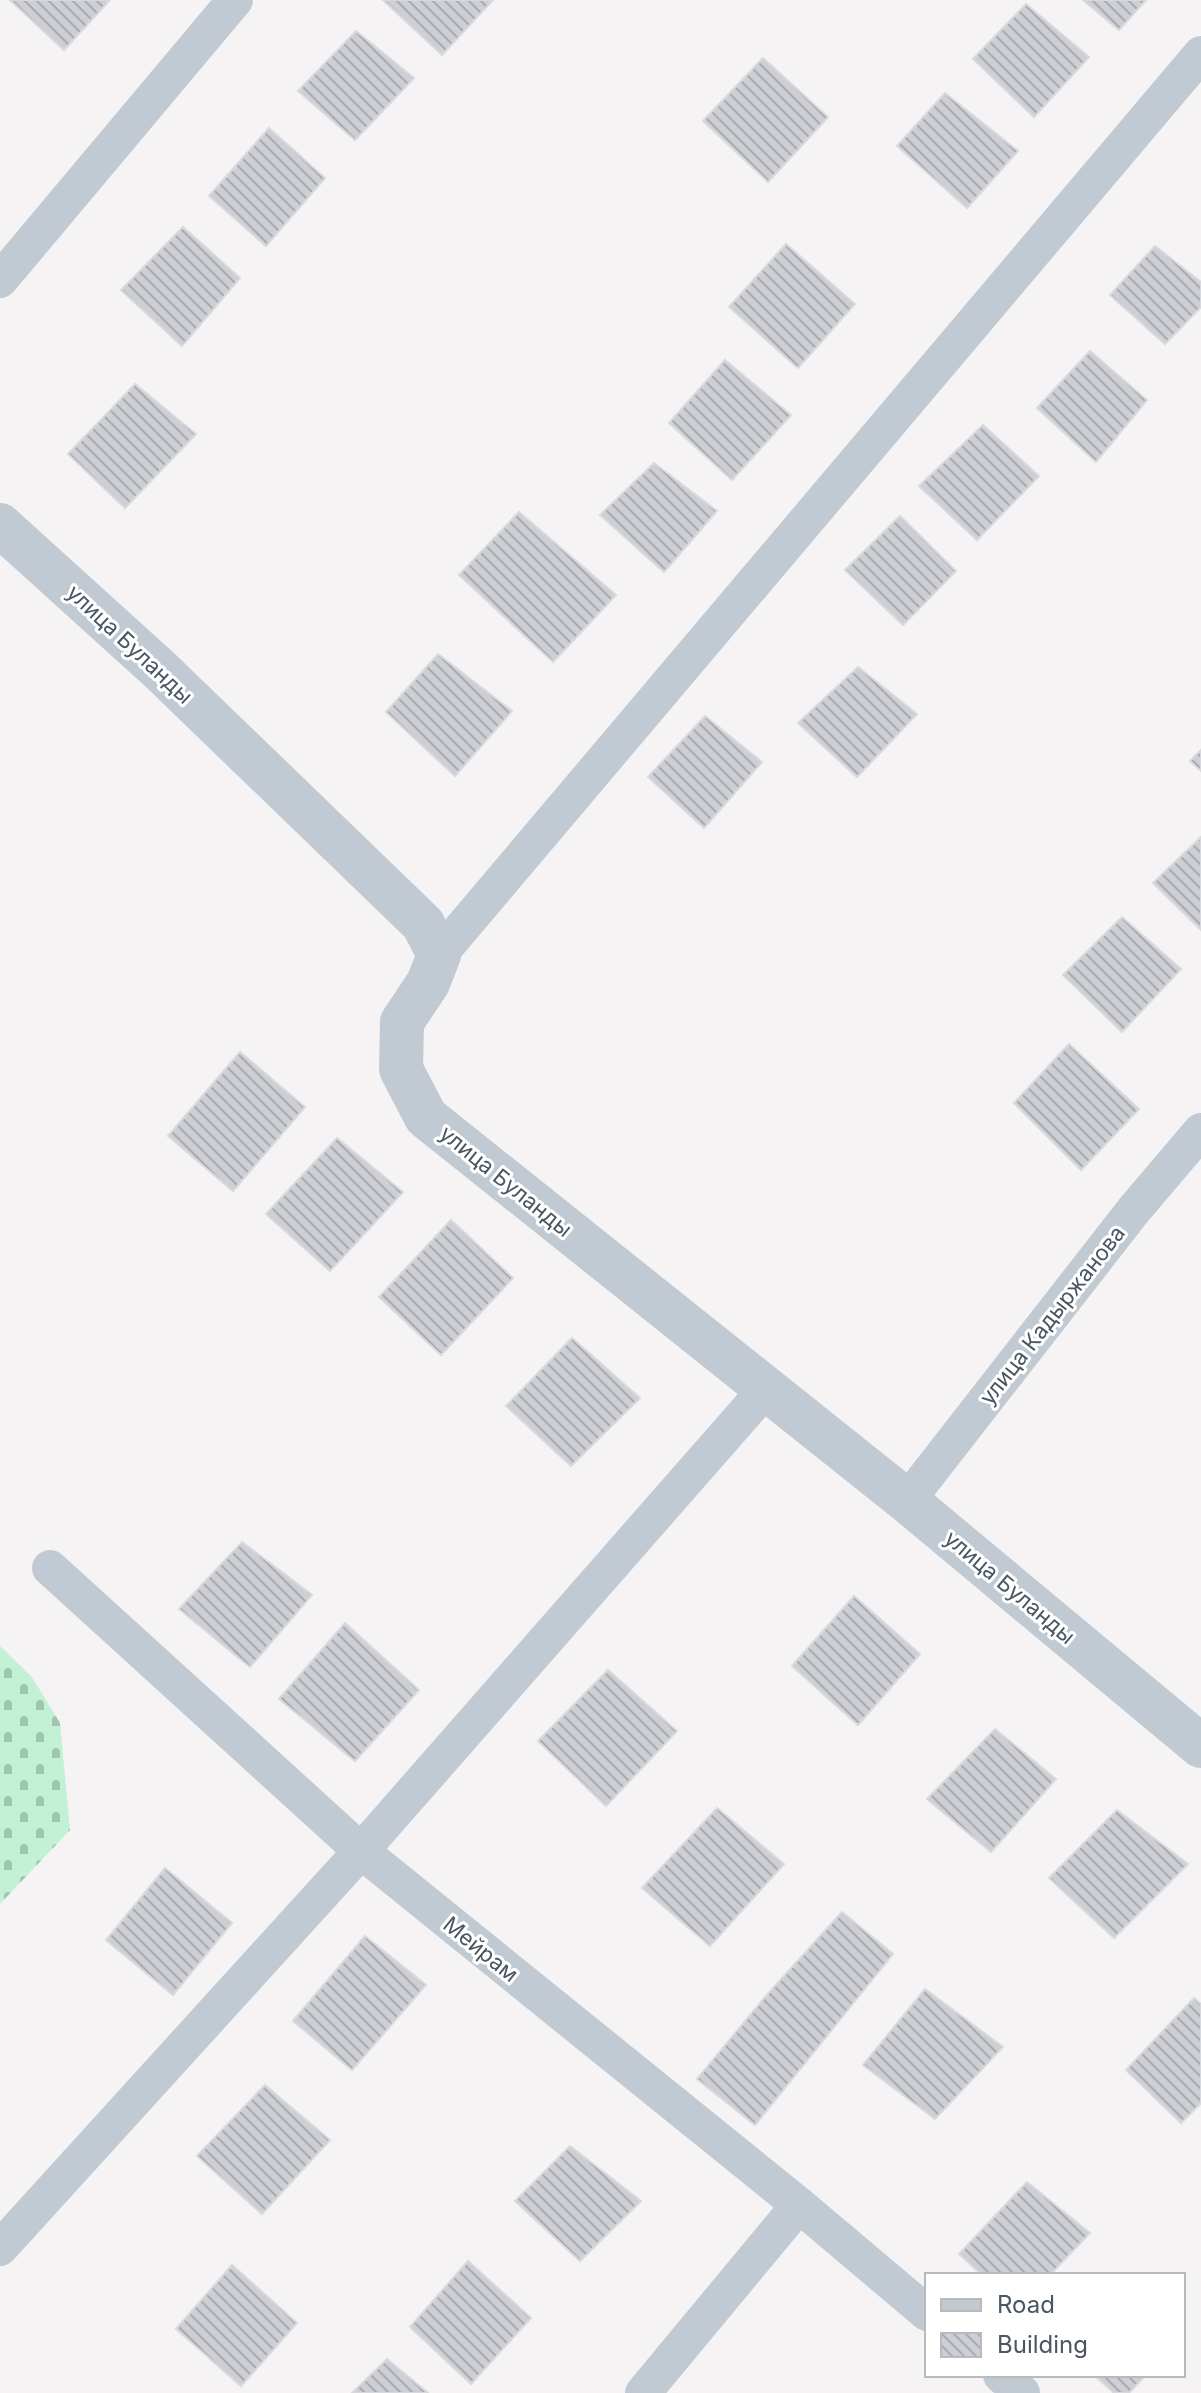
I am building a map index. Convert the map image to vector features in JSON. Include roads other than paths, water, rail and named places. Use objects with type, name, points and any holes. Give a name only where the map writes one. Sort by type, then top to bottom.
[{"type":"street","points":[[0,280],[215,7]]},
{"type":"street","points":[[439,955],[1201,54]]},
{"type":"street","name":"улица Буланды","points":[[0,525],[160,670],[423,924],[439,955],[428,983],[402,1022],[401,1069],[426,1117],[907,1501],[1201,1746]]},
{"type":"street","name":"улица Кадыржанова","points":[[907,1501],[1133,1211],[1201,1131]]},
{"type":"street","points":[[0,2248],[361,1851],[766,1389]]},
{"type":"street","name":"Мейрам","points":[[50,1568],[361,1851],[799,2205],[925,2311]]},
{"type":"street","points":[[643,2393],[799,2205]]},
{"type":"street","points":[[1003,2377],[1022,2393]]}]
